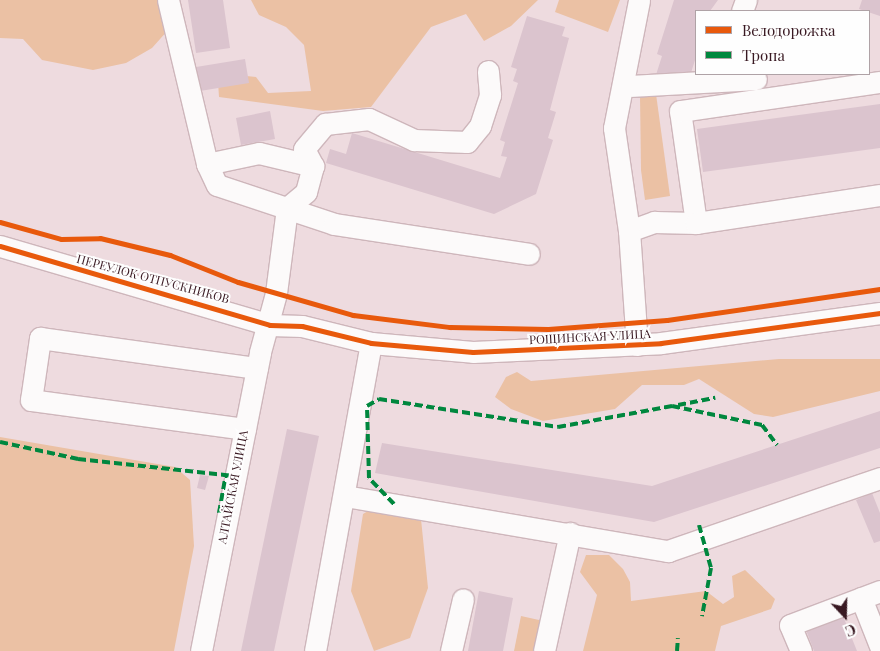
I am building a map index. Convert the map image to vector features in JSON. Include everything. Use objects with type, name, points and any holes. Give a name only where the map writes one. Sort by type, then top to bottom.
[{"type":"street","points":[[168,0],[207,164],[217,184],[287,208],[375,233],[529,254]]},
{"type":"street","points":[[637,345],[629,231],[614,128],[639,0]]},
{"type":"street","points":[[287,208],[306,192],[313,166],[304,149],[325,124],[369,119],[414,140],[467,142],[480,126],[490,94],[488,72]]},
{"type":"street","points":[[631,86],[756,79]]},
{"type":"street","points":[[696,223],[680,111],[880,82]]},
{"type":"street","points":[[207,164],[259,153],[313,166]]},
{"type":"street","points":[[629,231],[654,222],[696,223],[880,196]]},
{"type":"street","name":"АЛТАЙСКАЯ УЛИЦА","points":[[201,651],[257,368],[270,325],[287,208]]},
{"type":"street","name":"ПЕРЕУЛОК ОТПУСКНИКОВ","points":[[0,246],[270,325],[302,326]]},
{"type":"street","name":"РОЩИНСКАЯ УЛИЦА","points":[[302,326],[371,343],[473,352],[637,345],[770,330],[880,313]]},
{"type":"street","points":[[245,429],[31,400],[40,338],[257,368]]},
{"type":"street","points":[[315,651],[345,496],[371,343]]},
{"type":"street","points":[[345,496],[668,551],[880,478]]},
{"type":"street","points":[[544,651],[570,533]]},
{"type":"street","points":[[801,651],[790,625],[870,594],[880,646]]},
{"type":"street","points":[[451,651],[463,598]]},
{"type":"shaded area","points":[[0,0],[176,0],[169,29],[152,48],[126,63],[93,70],[42,60],[23,39],[0,38]]},
{"type":"shaded area","points":[[251,0],[538,0],[511,26],[484,41],[466,14],[431,27],[371,107],[323,111],[219,97],[218,82],[237,75],[256,77],[268,93],[311,91],[304,45],[286,27],[259,15]]},
{"type":"shaded area","points":[[559,0],[620,0],[608,32],[555,12]]},
{"type":"shaded area","points":[[656,94],[670,196],[645,200],[641,170],[640,95]]},
{"type":"shaded area","points":[[779,359],[880,359],[880,391],[773,417],[754,414],[699,379],[684,385],[642,385],[615,409],[543,421],[511,409],[495,397],[506,377],[517,372],[531,381]]},
{"type":"shaded area","points":[[0,437],[175,467],[190,480],[194,546],[174,651],[0,651]]},
{"type":"shaded area","points":[[375,507],[421,519],[428,588],[410,638],[374,651],[351,591],[363,514]]},
{"type":"shaded area","points":[[586,555],[609,555],[623,569],[630,582],[631,601],[706,591],[723,604],[734,597],[732,576],[745,570],[775,599],[771,609],[721,626],[715,651],[583,651],[597,595],[580,572]]},
{"type":"shaded area","points":[[521,616],[548,622],[541,651],[514,651]]},
{"type":"building","points":[[188,0],[223,0],[230,48],[196,53]]},
{"type":"building","points":[[674,0],[718,0],[711,10],[695,10],[695,60],[689,79],[654,81],[662,56],[657,54]]},
{"type":"building","points":[[862,0],[880,0],[880,16],[870,13],[870,10],[859,9]]},
{"type":"building","points":[[527,16],[565,27],[562,36],[569,38],[550,110],[556,112],[548,138],[553,140],[536,194],[494,214],[326,163],[330,149],[346,154],[352,133],[500,178],[507,157],[501,156],[505,142],[500,140],[518,83],[513,81],[517,69],[511,67]]},
{"type":"building","points":[[245,59],[249,83],[200,91],[196,67]]},
{"type":"building","points":[[880,104],[880,148],[703,172],[697,129]]},
{"type":"building","points":[[270,111],[275,139],[241,145],[236,118]]},
{"type":"building","points":[[880,411],[880,448],[654,522],[375,473],[382,443],[652,486]]},
{"type":"building","points":[[287,429],[319,436],[274,651],[241,651]]},
{"type":"building","points":[[200,475],[209,476],[205,490],[197,488]]},
{"type":"building","points":[[872,493],[880,513],[880,541],[874,543],[856,500]]},
{"type":"building","points":[[479,591],[513,598],[503,651],[468,651]]},
{"type":"building","points":[[843,616],[857,651],[814,651],[806,630]]},
{"type":"marked path","points":[[678,405],[715,398]]},
{"type":"marked path","points":[[394,504],[369,478],[367,406],[379,399],[558,427],[672,406],[762,425],[777,445]]},
{"type":"marked path","points":[[0,442],[78,459],[234,476]]},
{"type":"marked path","points":[[219,513],[226,475]]},
{"type":"marked path","points":[[699,525],[711,568],[702,616]]},
{"type":"marked path","points":[[677,651],[678,638]]},
{"type":"cycle path","points":[[0,222],[61,239],[100,238],[170,255],[238,282],[353,315],[450,327],[548,329],[667,320],[880,289]]},
{"type":"cycle path","points":[[0,246],[270,325],[302,326],[371,343],[473,352],[661,343],[880,313]]}]
